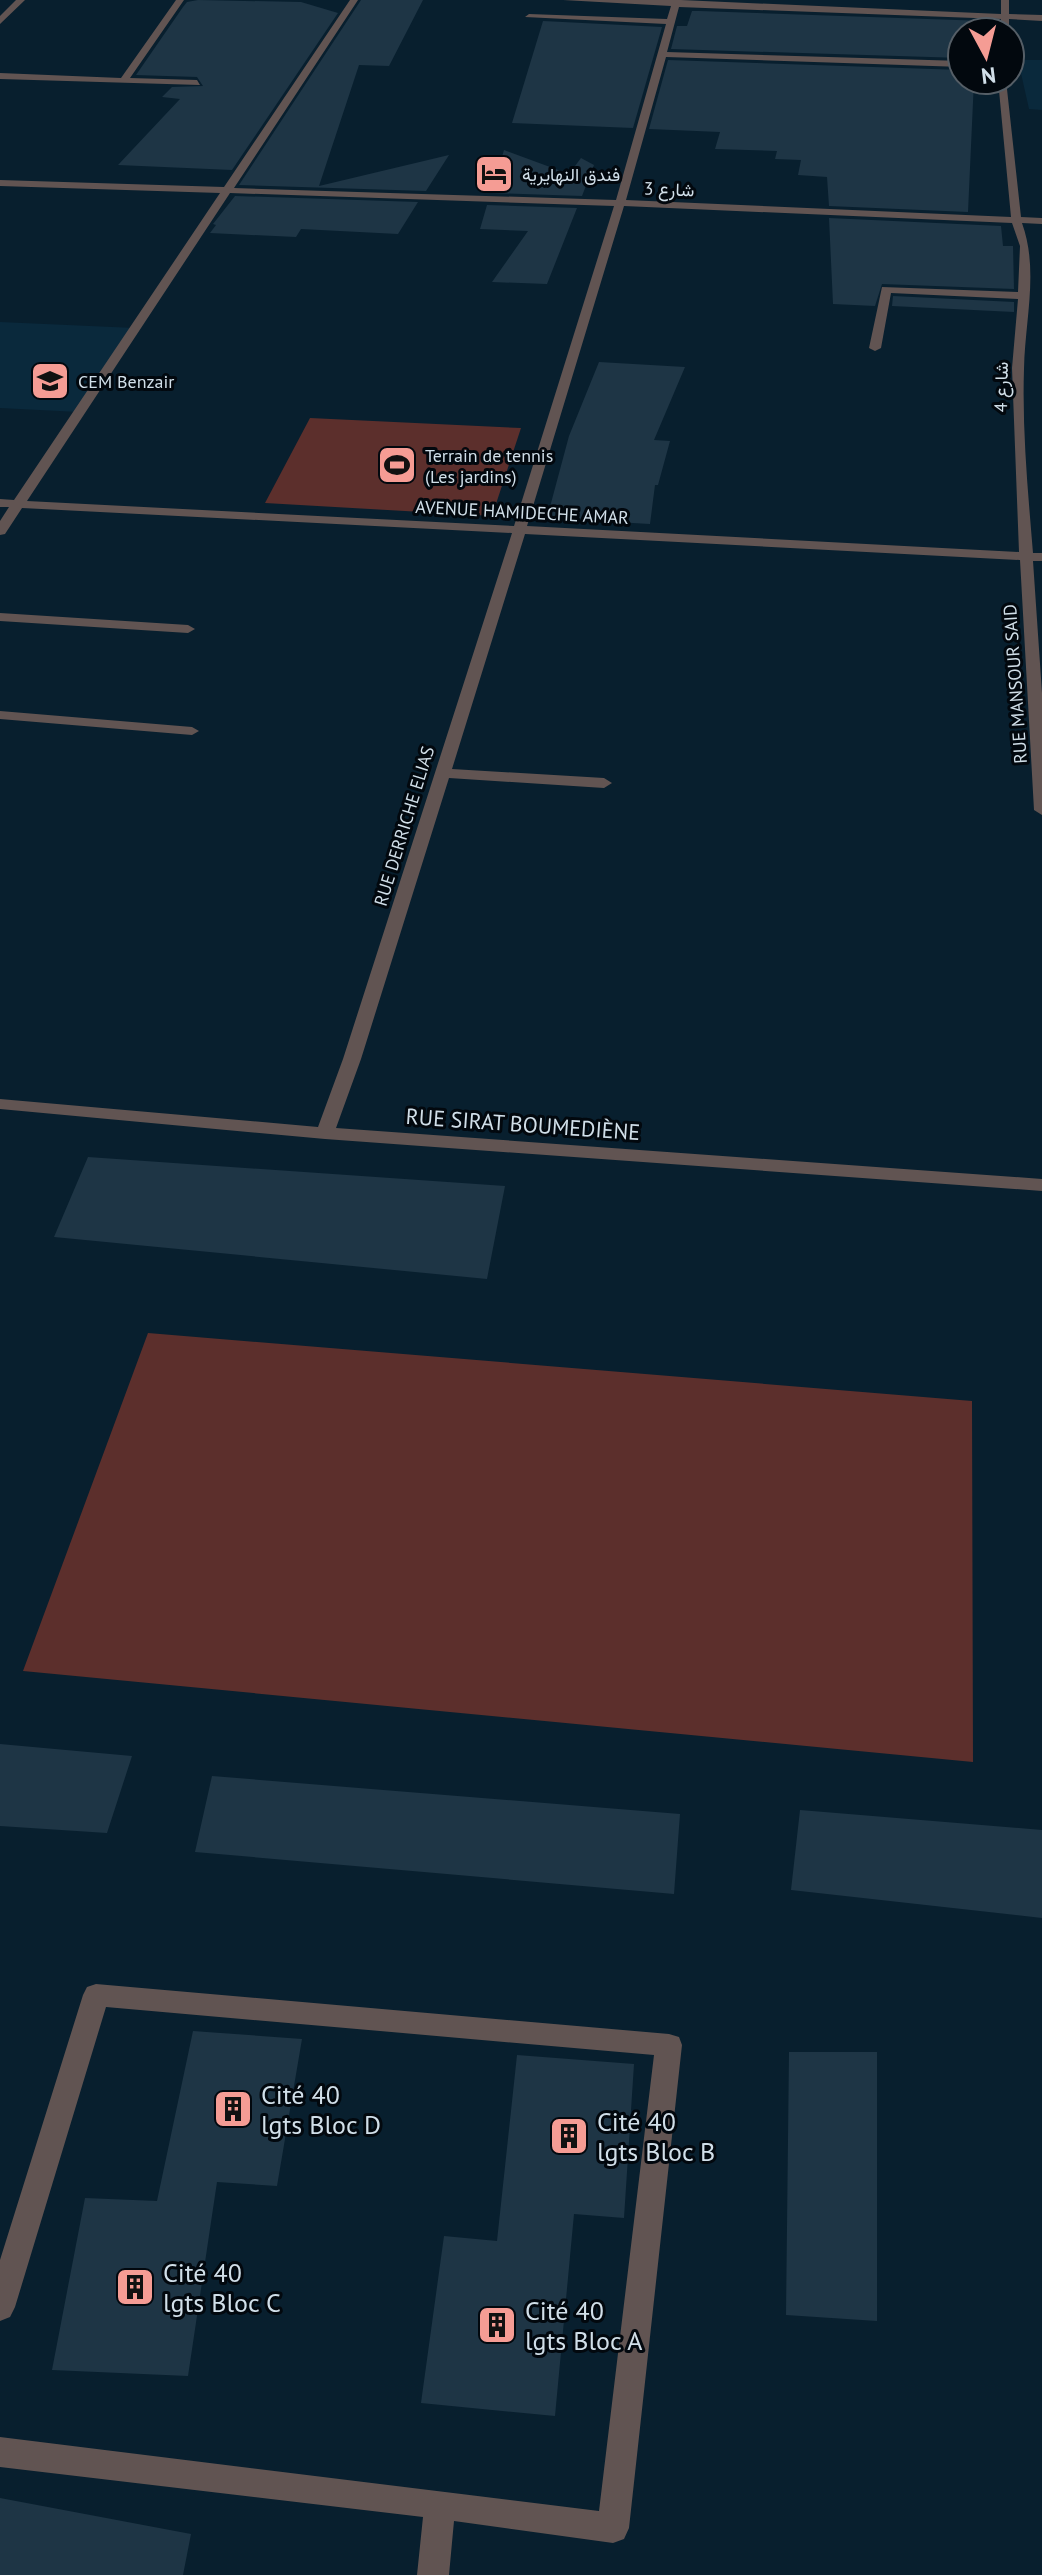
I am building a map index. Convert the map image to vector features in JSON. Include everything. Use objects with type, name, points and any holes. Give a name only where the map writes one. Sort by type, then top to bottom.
[{"type":"street","points":[[0,21],[21,0]]},
{"type":"street","points":[[123,81],[180,0]]},
{"type":"street","points":[[0,531],[354,0]]},
{"type":"street","points":[[567,0],[983,16]]},
{"type":"street","name":"RUE DERRICHE ELIAS","points":[[325,1133],[352,1059],[622,203],[676,3]]},
{"type":"street","points":[[529,17],[672,22]]},
{"type":"street","points":[[662,54],[946,63]]},
{"type":"street","points":[[0,76],[197,83]]},
{"type":"street","name":"شارع 4","points":[[1004,96],[1016,220],[1025,246],[1018,380],[1024,556]]},
{"type":"street","name":"شارع 3","points":[[0,183],[622,203],[1042,221]]},
{"type":"street","points":[[875,348],[886,289],[1024,296]]},
{"type":"street","name":"AVENUE HAMIDECHE AMAR","points":[[0,503],[1042,557]]},
{"type":"street","name":"RUE MANSOUR SAID","points":[[1024,556],[1042,810]]},
{"type":"street","points":[[0,617],[188,629]]},
{"type":"street","points":[[0,715],[192,731]]},
{"type":"street","points":[[441,773],[604,783]]},
{"type":"street","name":"RUE SIRAT BOUMEDIÈNE","points":[[0,1104],[325,1133],[1042,1185]]},
{"type":"street","points":[[0,2307],[96,1995],[669,2045],[613,2528],[440,2504],[0,2452]]},
{"type":"street","points":[[433,2575],[440,2504]]},
{"type":"shaded area","points":[[1026,60],[1042,60],[1042,110],[1029,109]]},
{"type":"shaded area","name":"CEM Benzair","points":[[0,322],[135,328],[79,412],[0,408]]},
{"type":"shaded area","name":"Terrain de tennis (Les jardins)","points":[[310,418],[521,428],[492,516],[265,503]]},
{"type":"shaded area","points":[[148,1333],[972,1401],[973,1762],[23,1671]]},
{"type":"building","points":[[361,0],[423,0],[389,66],[359,65],[319,186],[449,155],[426,191],[239,185]]},
{"type":"building","points":[[187,2],[301,2],[338,13],[232,170],[118,165],[180,99],[162,97],[172,87],[203,86],[197,77],[136,75]]},
{"type":"building","points":[[692,11],[946,20],[946,58],[671,49],[677,26],[687,26]]},
{"type":"building","points":[[543,21],[662,27],[633,128],[512,123]]},
{"type":"building","points":[[668,60],[946,69],[946,96],[973,96],[968,212],[829,206],[827,177],[798,175],[801,160],[775,159],[777,151],[715,149],[720,132],[649,129]]},
{"type":"building","points":[[504,150],[569,174],[581,158],[594,165],[582,196],[491,193]]},
{"type":"building","points":[[235,196],[418,202],[398,234],[301,229],[296,237],[210,233],[216,225],[213,224]]},
{"type":"building","points":[[487,205],[577,208],[547,284],[492,282],[528,231],[480,229]]},
{"type":"building","points":[[829,218],[1001,226],[1003,246],[1013,246],[1014,289],[882,284],[875,306],[833,304]]},
{"type":"building","points":[[893,296],[1014,302],[1014,312],[892,306]]},
{"type":"building","points":[[599,362],[685,367],[654,440],[670,441],[658,485],[655,485],[650,524],[547,518],[569,436]]},
{"type":"building","points":[[88,1157],[505,1186],[487,1279],[54,1237]]},
{"type":"building","points":[[0,1744],[132,1756],[107,1833],[0,1826]]},
{"type":"building","points":[[212,1776],[680,1814],[674,1894],[195,1852]]},
{"type":"building","points":[[800,1810],[1042,1830],[1042,1918],[791,1890]]},
{"type":"building","points":[[193,2031],[302,2039],[277,2186],[217,2182],[188,2376],[52,2370],[85,2198],[157,2201]]},
{"type":"building","points":[[789,2052],[877,2052],[877,2321],[786,2315]]},
{"type":"building","points":[[517,2055],[634,2064],[624,2218],[574,2214],[555,2416],[421,2403],[444,2236],[497,2241]]},
{"type":"building","points":[[0,2498],[191,2534],[183,2575],[0,2575]]},
{"type":"place","name":"فندق النهايرية","points":[[494,174]]},
{"type":"place","name":"CEM Benzair","points":[[50,381]]},
{"type":"place","name":"Terrain de tennis (Les jardins)","points":[[397,465]]},
{"type":"place","name":"Cité 40 lgts Bloc D","points":[[233,2109]]},
{"type":"place","name":"Cité 40 lgts Bloc B","points":[[569,2136]]},
{"type":"place","name":"Cité 40 lgts Bloc C","points":[[135,2287]]},
{"type":"place","name":"Cité 40 lgts Bloc A","points":[[497,2325]]}]
